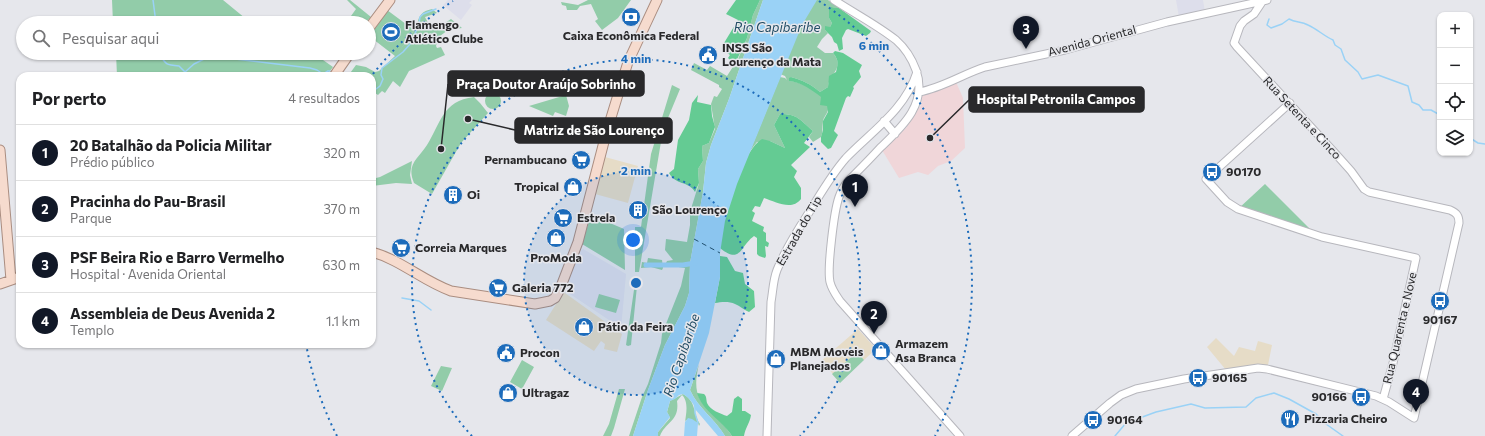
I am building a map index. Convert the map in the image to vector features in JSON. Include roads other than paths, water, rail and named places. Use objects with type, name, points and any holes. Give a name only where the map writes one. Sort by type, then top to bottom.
[{"type":"main road","points":[[376,19],[390,0]]},
{"type":"main road","points":[[376,254],[388,258],[438,286],[451,290],[535,304],[544,304],[555,298],[560,289],[578,242],[606,134],[628,62],[656,2]]},
{"type":"main road","points":[[337,72],[345,60]]},
{"type":"main road","points":[[0,150],[16,279],[0,284]]},
{"type":"street","points":[[834,0],[900,44],[913,63],[919,76],[919,92],[916,105],[911,114],[895,134],[848,181],[838,198],[829,271],[830,282],[833,292],[840,301],[960,436]]},
{"type":"street","name":"Rua Setenta e Cinco","points":[[1264,1],[1254,14],[1240,26],[1234,43],[1351,171],[1359,184],[1369,192],[1450,210],[1459,217],[1459,223],[1414,418],[1383,399]]},
{"type":"street","name":"Avenida Oriental","points":[[919,92],[930,90],[985,67],[1065,50],[1167,22],[1264,1]]},
{"type":"street","name":"Estrada do Tip","points":[[768,436],[771,302],[773,282],[777,270],[802,224],[834,173],[845,159],[884,122],[906,97],[917,72]]},
{"type":"street","name":"Rua Quarenta e Nove","points":[[1290,103],[1206,179],[1227,202],[1238,209],[1322,237],[1416,258],[1393,363],[1383,399]]},
{"type":"street","points":[[884,122],[895,134]]},
{"type":"street","points":[[1072,436],[1110,403],[1121,395],[1136,389],[1246,369],[1267,369],[1383,399]]},
{"type":"water","name":"Rio Capibaribe","points":[[763,0],[817,0],[802,25],[737,184],[725,221],[720,253],[720,277],[709,333],[690,390],[697,402],[725,436],[718,436],[695,409],[690,400],[683,394],[670,401],[667,412],[670,417],[658,432],[658,436],[633,436],[665,345],[685,306],[689,293],[690,263],[703,192],[706,163],[711,145],[729,99]]},
{"type":"water","points":[[688,418],[698,423],[697,436],[684,436],[685,422]]},
{"type":"waterway","points":[[153,0],[155,16]]},
{"type":"waterway","points":[[376,89],[380,86],[383,79],[381,75],[382,68],[403,52],[411,43],[419,24],[420,17],[423,14],[436,9]]},
{"type":"waterway","points":[[1269,19],[1267,25],[1271,28],[1282,24],[1289,19],[1311,27],[1333,40],[1335,45],[1341,49],[1345,60],[1358,72],[1362,79],[1378,75],[1408,86],[1412,102],[1419,105],[1423,110],[1431,110],[1437,113]]},
{"type":"waterway","points":[[163,60],[167,64],[179,66],[185,72]]},
{"type":"waterway","points":[[185,72],[194,64],[202,60]]},
{"type":"waterway","points":[[243,60],[310,68],[320,72]]},
{"type":"waterway","points":[[1473,140],[1478,143],[1485,144]]},
{"type":"waterway","points":[[646,265],[683,265],[695,263]]},
{"type":"waterway","points":[[402,298],[419,301],[431,310]]},
{"type":"waterway","points":[[1115,436],[1126,423],[1156,412],[1191,404],[1205,408],[1246,407],[1256,398],[1274,393],[1289,399],[1316,414],[1326,424],[1343,436]]},
{"type":"waterway","points":[[695,406],[695,413],[698,423]]},
{"type":"place","name":"Caixa Econômica Federal","points":[[631,17]]},
{"type":"place","name":"Flamengo Atlético Clube","points":[[391,32]]},
{"type":"place","name":"PSF Beira Rio e Barro Vermelho","points":[[1026,49]]},
{"type":"place","name":"INSS São Lourenço da Mata","points":[[708,55]]},
{"type":"place","name":"Matriz de São Lourenço","points":[[468,119]]},
{"type":"place","name":"Hospital Petronila Campos","points":[[930,138]]},
{"type":"place","name":"Praça Doutor Araújo Sobrinho","points":[[441,149]]},
{"type":"place","name":"Pernambucano","points":[[581,160]]},
{"type":"place","name":"90170","points":[[1212,172]]},
{"type":"place","name":"Tropical","points":[[573,187]]},
{"type":"place","name":"Oi","points":[[453,195]]},
{"type":"place","name":"20 Batalhão da Policia Militar","points":[[855,207]]},
{"type":"place","name":"São Lourenço","points":[[638,210]]},
{"type":"place","name":"Estrela","points":[[563,218]]},
{"type":"place","name":"ProModa","points":[[556,238]]},
{"type":"place","name":"Correia Marques","points":[[401,248]]},
{"type":"place","name":"Galeria 772","points":[[498,288]]},
{"type":"place","name":"90167","points":[[1440,301]]},
{"type":"place","name":"Pátio da Feira","points":[[584,327]]},
{"type":"place","name":"Pracinha do Pau-Brasil","points":[[874,334]]},
{"type":"place","name":"Armazem Asa Branca","points":[[881,351]]},
{"type":"place","name":"Procon","points":[[506,353]]},
{"type":"place","name":"MBM Moveis Planejados","points":[[776,359]]},
{"type":"place","name":"90165","points":[[1198,378]]},
{"type":"place","name":"Ultragaz","points":[[508,393]]},
{"type":"place","name":"90166","points":[[1361,397]]},
{"type":"place","name":"Assembleia de Deus Avenida 2","points":[[1416,412]]},
{"type":"place","name":"Pizzaria Cheiro","points":[[1290,419]]},
{"type":"place","name":"90164","points":[[1093,420]]}]
